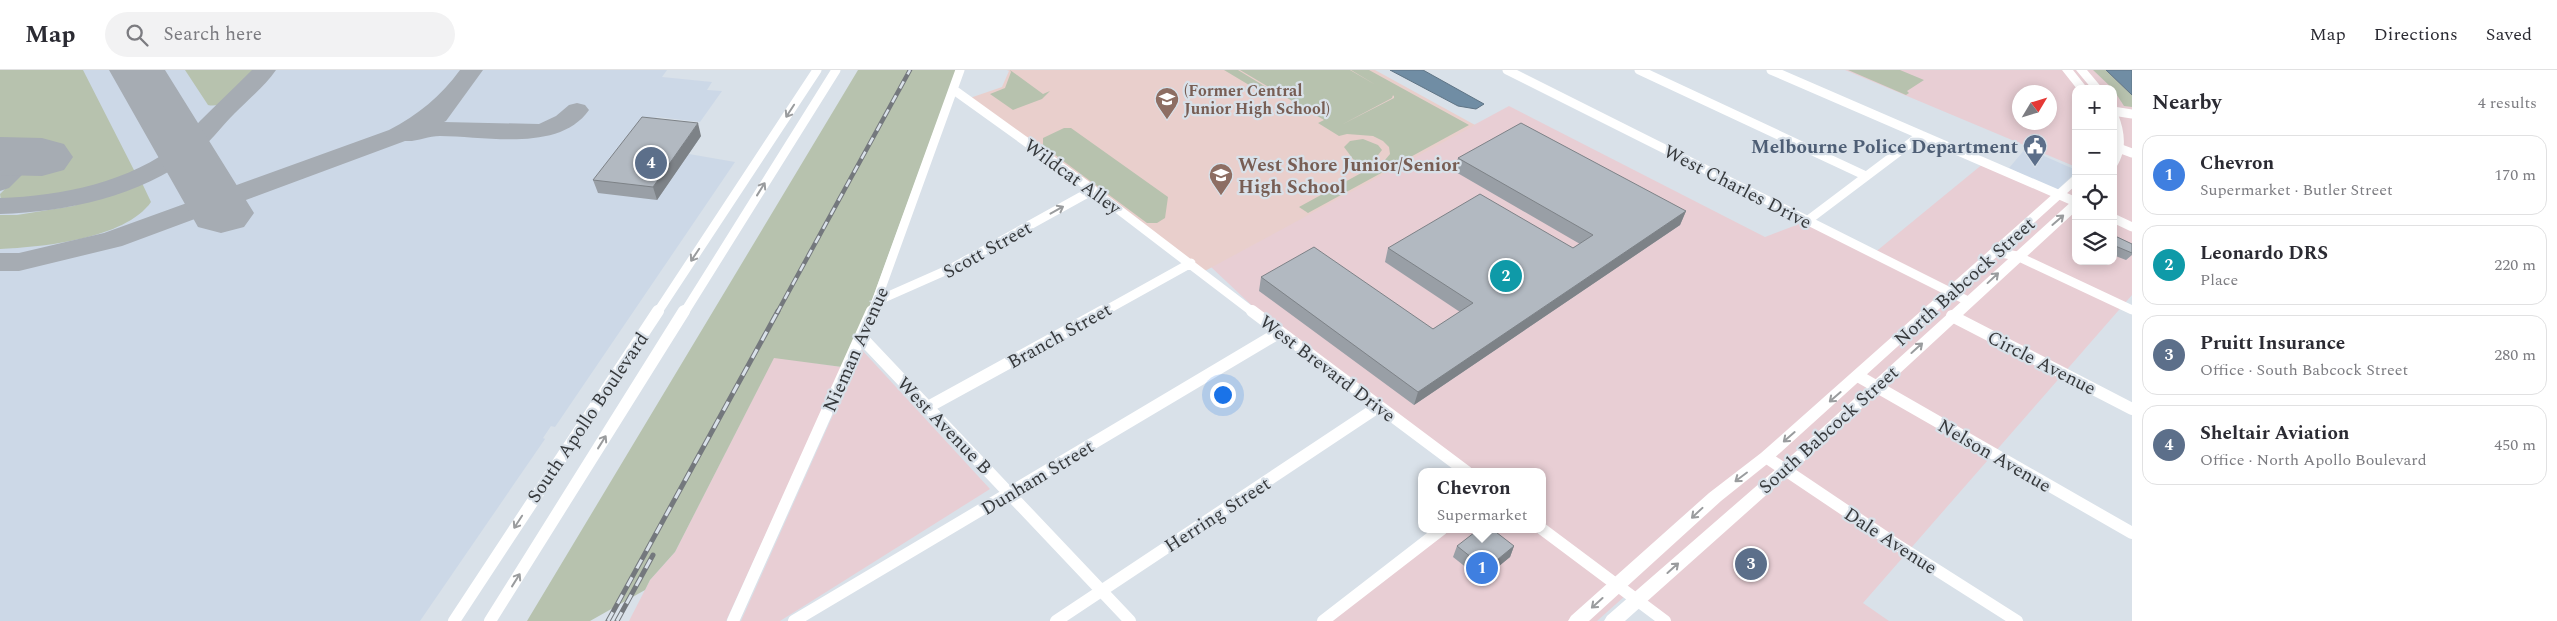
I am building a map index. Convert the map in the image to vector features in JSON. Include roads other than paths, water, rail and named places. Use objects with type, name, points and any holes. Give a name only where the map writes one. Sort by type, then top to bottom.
[{"type":"main road","points":[[2067,70],[2080,85]]},
{"type":"main road","points":[[2081,70],[2094,85]]},
{"type":"main road","name":"North Babcock Street","points":[[1617,586],[1715,497],[1766,457],[1858,376],[2072,183]]},
{"type":"main road","name":"North Babcock Street","points":[[2040,235],[2072,207]]},
{"type":"main road","name":"South Babcock Street","points":[[1613,621],[1876,386],[2040,235]]},
{"type":"main road","points":[[1577,621],[1617,586]]},
{"type":"street","name":"South Apollo Boulevard","points":[[454,621],[817,70]]},
{"type":"street","name":"South Apollo Boulevard","points":[[490,621],[836,70]]},
{"type":"street","name":"Nieman Avenue","points":[[733,621],[862,338],[960,70]]},
{"type":"street","name":"West Charles Drive","points":[[1507,70],[1968,301]]},
{"type":"street","points":[[1639,70],[1866,176]]},
{"type":"street","points":[[1771,70],[2072,201]]},
{"type":"street","name":"Wildcat Alley","points":[[954,90],[1093,190],[1190,263]]},
{"type":"street","points":[[2117,113],[2132,114]]},
{"type":"street","points":[[1807,221],[1921,135]]},
{"type":"street","points":[[2117,146],[2132,153]]},
{"type":"street","name":"Scott Street","points":[[877,301],[954,267],[1093,190]]},
{"type":"street","points":[[2117,220],[2132,227]]},
{"type":"street","points":[[1996,252],[2017,256],[2132,310]]},
{"type":"street","name":"West Brevard Drive","points":[[1190,263],[1378,407],[1462,468]]},
{"type":"street","name":"Branch Street","points":[[928,407],[1190,263]]},
{"type":"street","name":"Circle Avenue","points":[[1952,316],[2132,409]]},
{"type":"street","name":"Dunham Street","points":[[794,621],[1280,332]]},
{"type":"street","name":"West Avenue B","points":[[862,338],[1130,621]]},
{"type":"street","name":"Nelson Avenue","points":[[1858,376],[2132,534]]},
{"type":"street","name":"Herring Street","points":[[1056,621],[1378,407]]},
{"type":"street","name":"Dale Avenue","points":[[1766,457],[2016,621]]},
{"type":"street","points":[[1546,532],[1665,621]]},
{"type":"street","points":[[1323,621],[1437,533]]},
{"type":"water","points":[[1390,70],[1423,70],[1484,104],[1476,109],[1458,106]]},
{"type":"water","points":[[2106,70],[2132,70],[2132,95]]},
{"type":"railway","points":[[777,313],[910,70]]},
{"type":"railway","points":[[608,621],[778,311]]},
{"type":"railway","points":[[617,621],[653,555]]},
{"type":"place","name":"(Former Central Junior High School)","points":[[1167,120]]},
{"type":"place","name":"Sheltair Aviation","points":[[651,163]]},
{"type":"place","name":"Melbourne Police Department","points":[[2035,167]]},
{"type":"place","name":"West Shore Junior/Senior High School","points":[[1221,196]]},
{"type":"place","name":"Leonardo DRS","points":[[1506,276]]},
{"type":"place","name":"Pruitt Insurance","points":[[1751,564]]},
{"type":"place","name":"Chevron","points":[[1482,568]]}]
